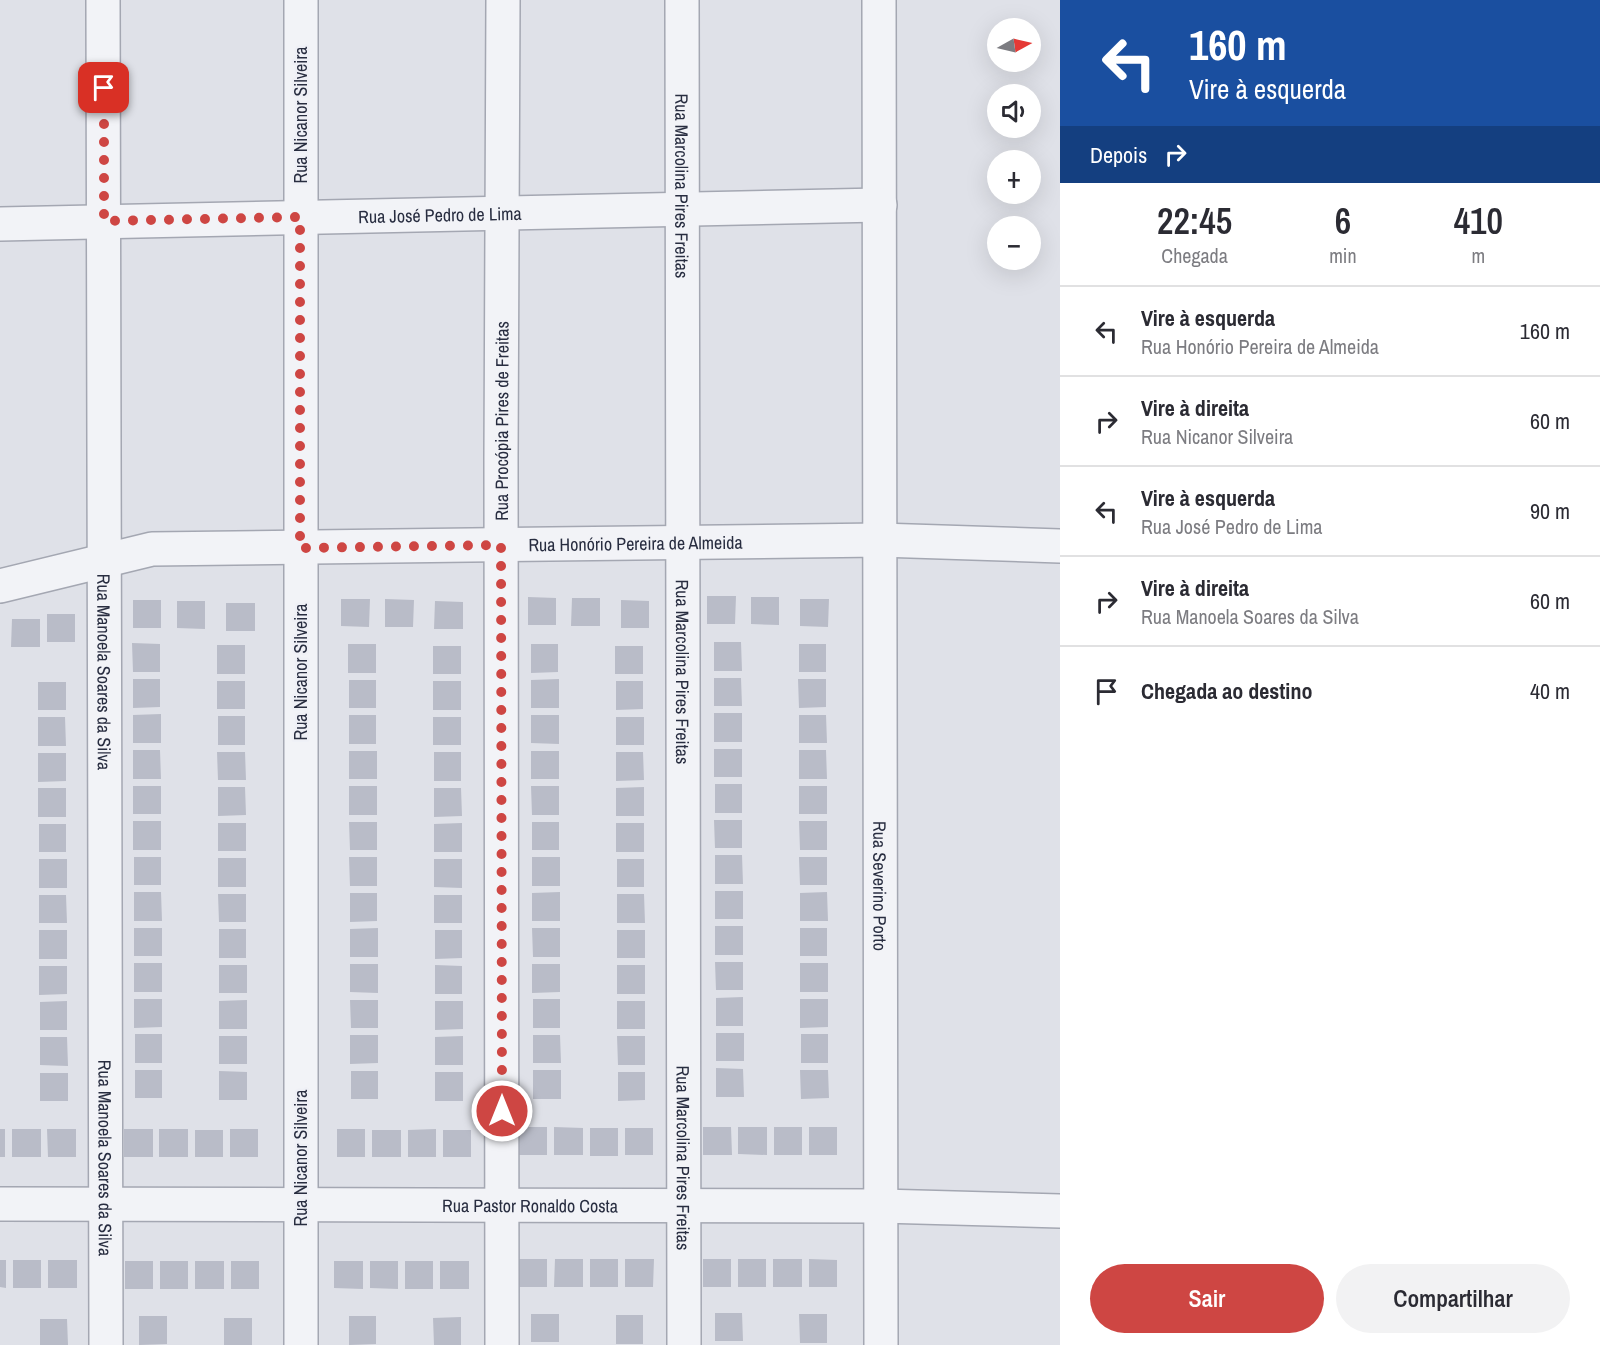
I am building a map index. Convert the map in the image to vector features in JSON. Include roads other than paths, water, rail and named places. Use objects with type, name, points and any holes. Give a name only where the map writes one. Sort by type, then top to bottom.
[{"type":"street","name":"Rua Manoela Soares da Silva","points":[[103,0],[106,1345]]},
{"type":"street","name":"Rua Nicanor Silveira","points":[[300,0],[301,1345]]},
{"type":"street","name":"Rua Procópia Pires de Freitas","points":[[502,1345],[503,0]]},
{"type":"street","name":"Rua Marcolina Pires Freitas","points":[[682,0],[684,1345]]},
{"type":"street","name":"Rua Severino Porto","points":[[879,0],[881,1345]]},
{"type":"street","name":"Rua José Pedro de Lima","points":[[0,224],[880,205]]},
{"type":"street","name":"Rua Honório Pereira de Almeida","points":[[0,586],[152,549],[880,540],[1060,546]]},
{"type":"street","name":"Rua Pastor Ronaldo Costa","points":[[0,1204],[881,1206],[1060,1211]]}]
